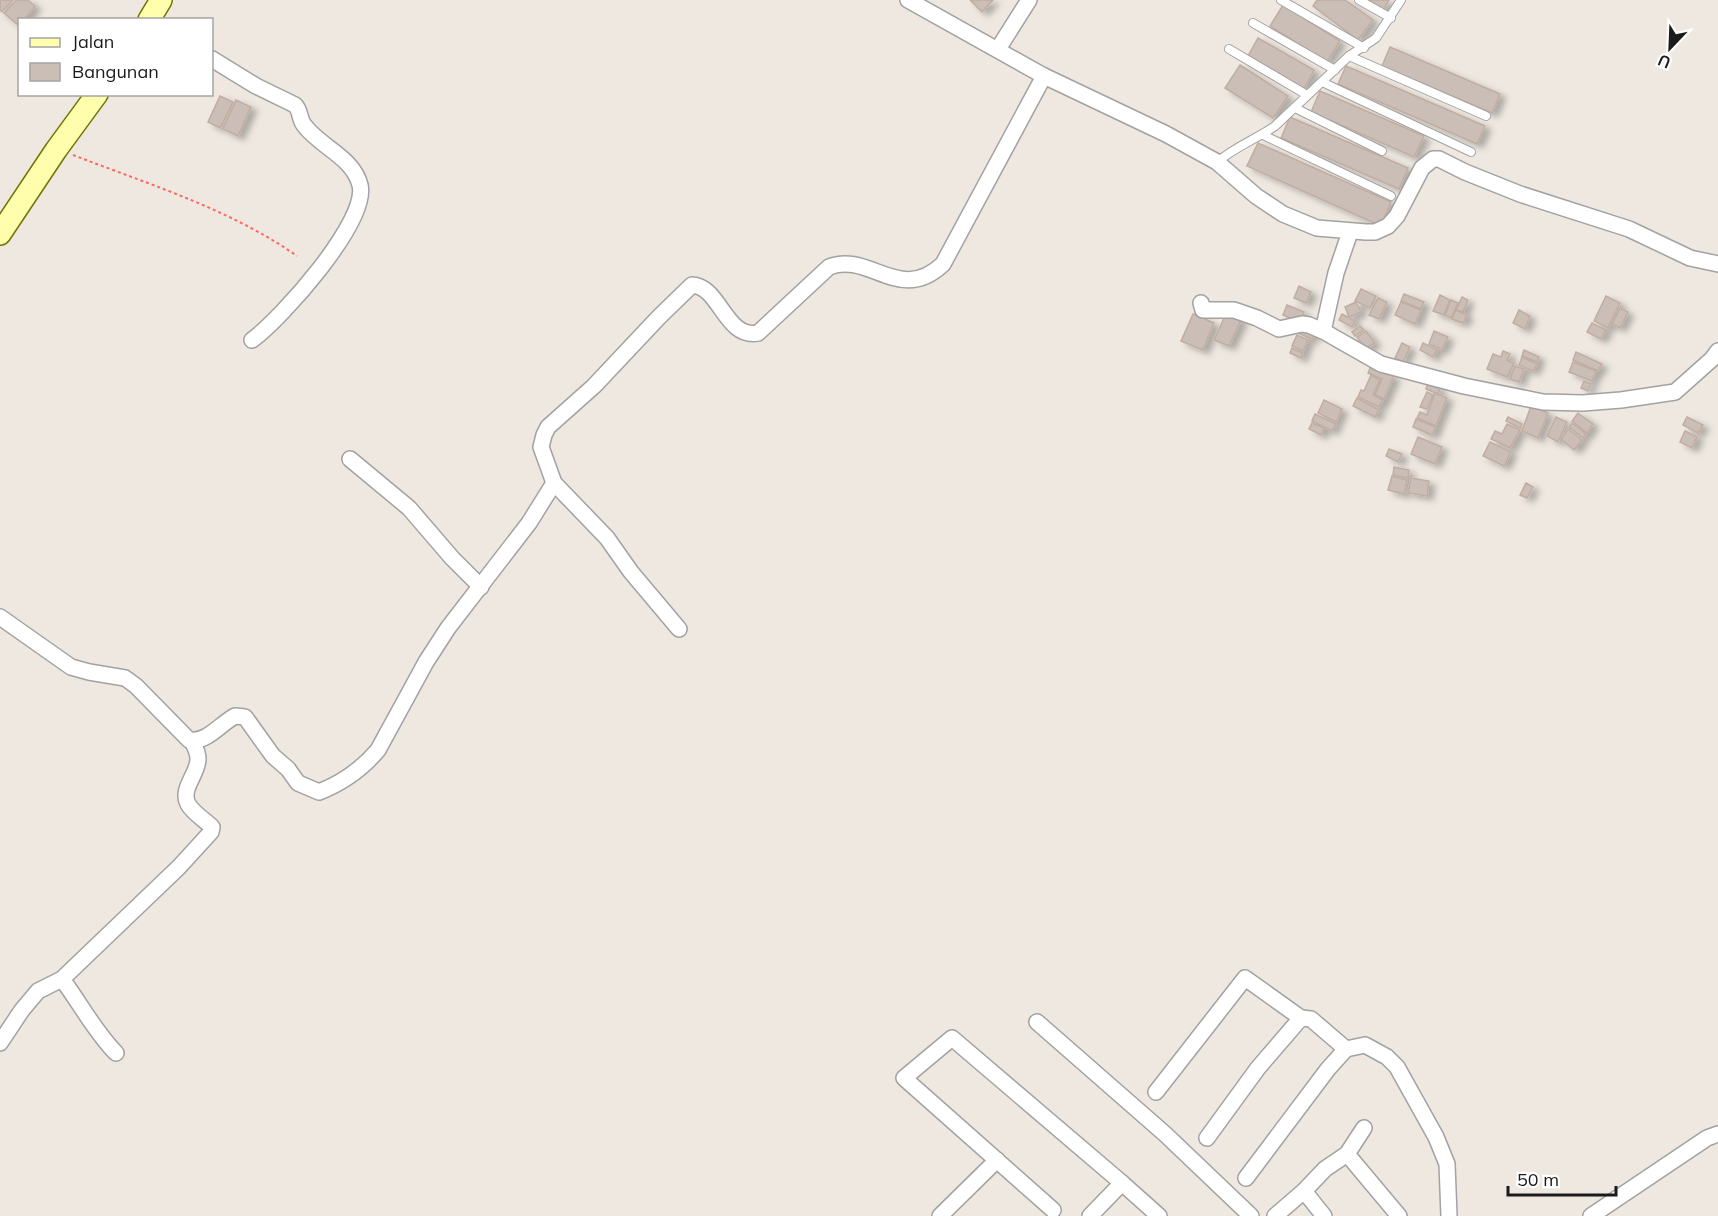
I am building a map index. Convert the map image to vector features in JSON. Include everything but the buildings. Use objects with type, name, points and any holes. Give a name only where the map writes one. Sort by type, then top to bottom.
[{"type":"street","points":[[908,0],[1044,76],[1166,134],[1217,162],[1256,196],[1283,214],[1317,228],[1350,232],[1375,231],[1394,222],[1419,172],[1433,159],[1439,159],[1520,194],[1629,230],[1690,258],[1718,264]]},
{"type":"street","points":[[998,49],[1025,1]]},
{"type":"street","points":[[213,60],[256,86],[296,105],[300,110],[304,125],[347,164],[357,177],[362,195],[352,220],[322,266],[282,311],[252,340]]},
{"type":"street","points":[[679,629],[631,572],[607,538],[554,483],[541,447],[543,435],[692,285],[705,289],[735,326],[753,334],[758,333],[829,267],[836,264],[862,267],[902,280],[922,278],[937,271],[943,264],[1044,76]]},
{"type":"street","points":[[0,234],[96,96]]},
{"type":"street","points":[[1323,331],[1336,273],[1350,232]]},
{"type":"street","points":[[1201,303],[1203,310],[1234,310],[1279,329],[1302,324],[1323,331],[1381,364],[1464,386],[1543,402],[1611,401],[1675,392],[1716,357]]},
{"type":"street","points":[[350,459],[409,508],[452,558],[481,587]]},
{"type":"street","points":[[192,741],[206,737],[231,718],[242,716],[249,720],[273,756],[288,769],[298,783],[319,792],[338,784],[369,761],[378,750],[426,662],[448,628],[529,524],[554,483]]},
{"type":"street","points":[[0,617],[71,667],[125,678],[136,686],[186,738],[192,741],[199,762],[186,793],[187,802],[192,810],[212,827],[211,832],[179,867],[62,979],[38,991],[0,1043]]},
{"type":"street","points":[[1156,1092],[1245,978],[1301,1017],[1311,1019],[1346,1049]]},
{"type":"street","points":[[62,979],[105,1042],[116,1053]]},
{"type":"street","points":[[1207,1138],[1258,1068],[1301,1017]]},
{"type":"street","points":[[1037,1022],[1165,1134],[1251,1216]]},
{"type":"street","points":[[1053,1210],[904,1078],[952,1038],[1159,1216]]},
{"type":"street","points":[[1246,1178],[1328,1069],[1346,1049],[1358,1045],[1371,1047],[1397,1067],[1443,1153],[1448,1172],[1449,1216]]},
{"type":"street","points":[[1275,1216],[1325,1170],[1347,1154],[1364,1128]]},
{"type":"street","points":[[1591,1216],[1707,1138],[1718,1134]]},
{"type":"street","points":[[1347,1154],[1399,1216]]},
{"type":"street","points":[[940,1216],[997,1160]]},
{"type":"street","points":[[1090,1216],[1122,1183]]},
{"type":"street","points":[[1304,1191],[1324,1216]]},
{"type":"lane","points":[[1281,0],[1364,48]]},
{"type":"lane","points":[[1359,0],[1391,18]]},
{"type":"lane","points":[[1217,162],[1237,148],[1263,135],[1349,56],[1376,38],[1401,0]]},
{"type":"lane","points":[[1253,23],[1335,70]]},
{"type":"lane","points":[[1228,49],[1307,95]]},
{"type":"lane","points":[[1349,56],[1486,116]]},
{"type":"lane","points":[[1322,82],[1471,152]]},
{"type":"lane","points":[[1295,108],[1382,151]]},
{"type":"lane","points":[[1263,135],[1391,196]]},
{"type":"path","points":[[56,150],[183,197],[256,231],[297,256]]}]
